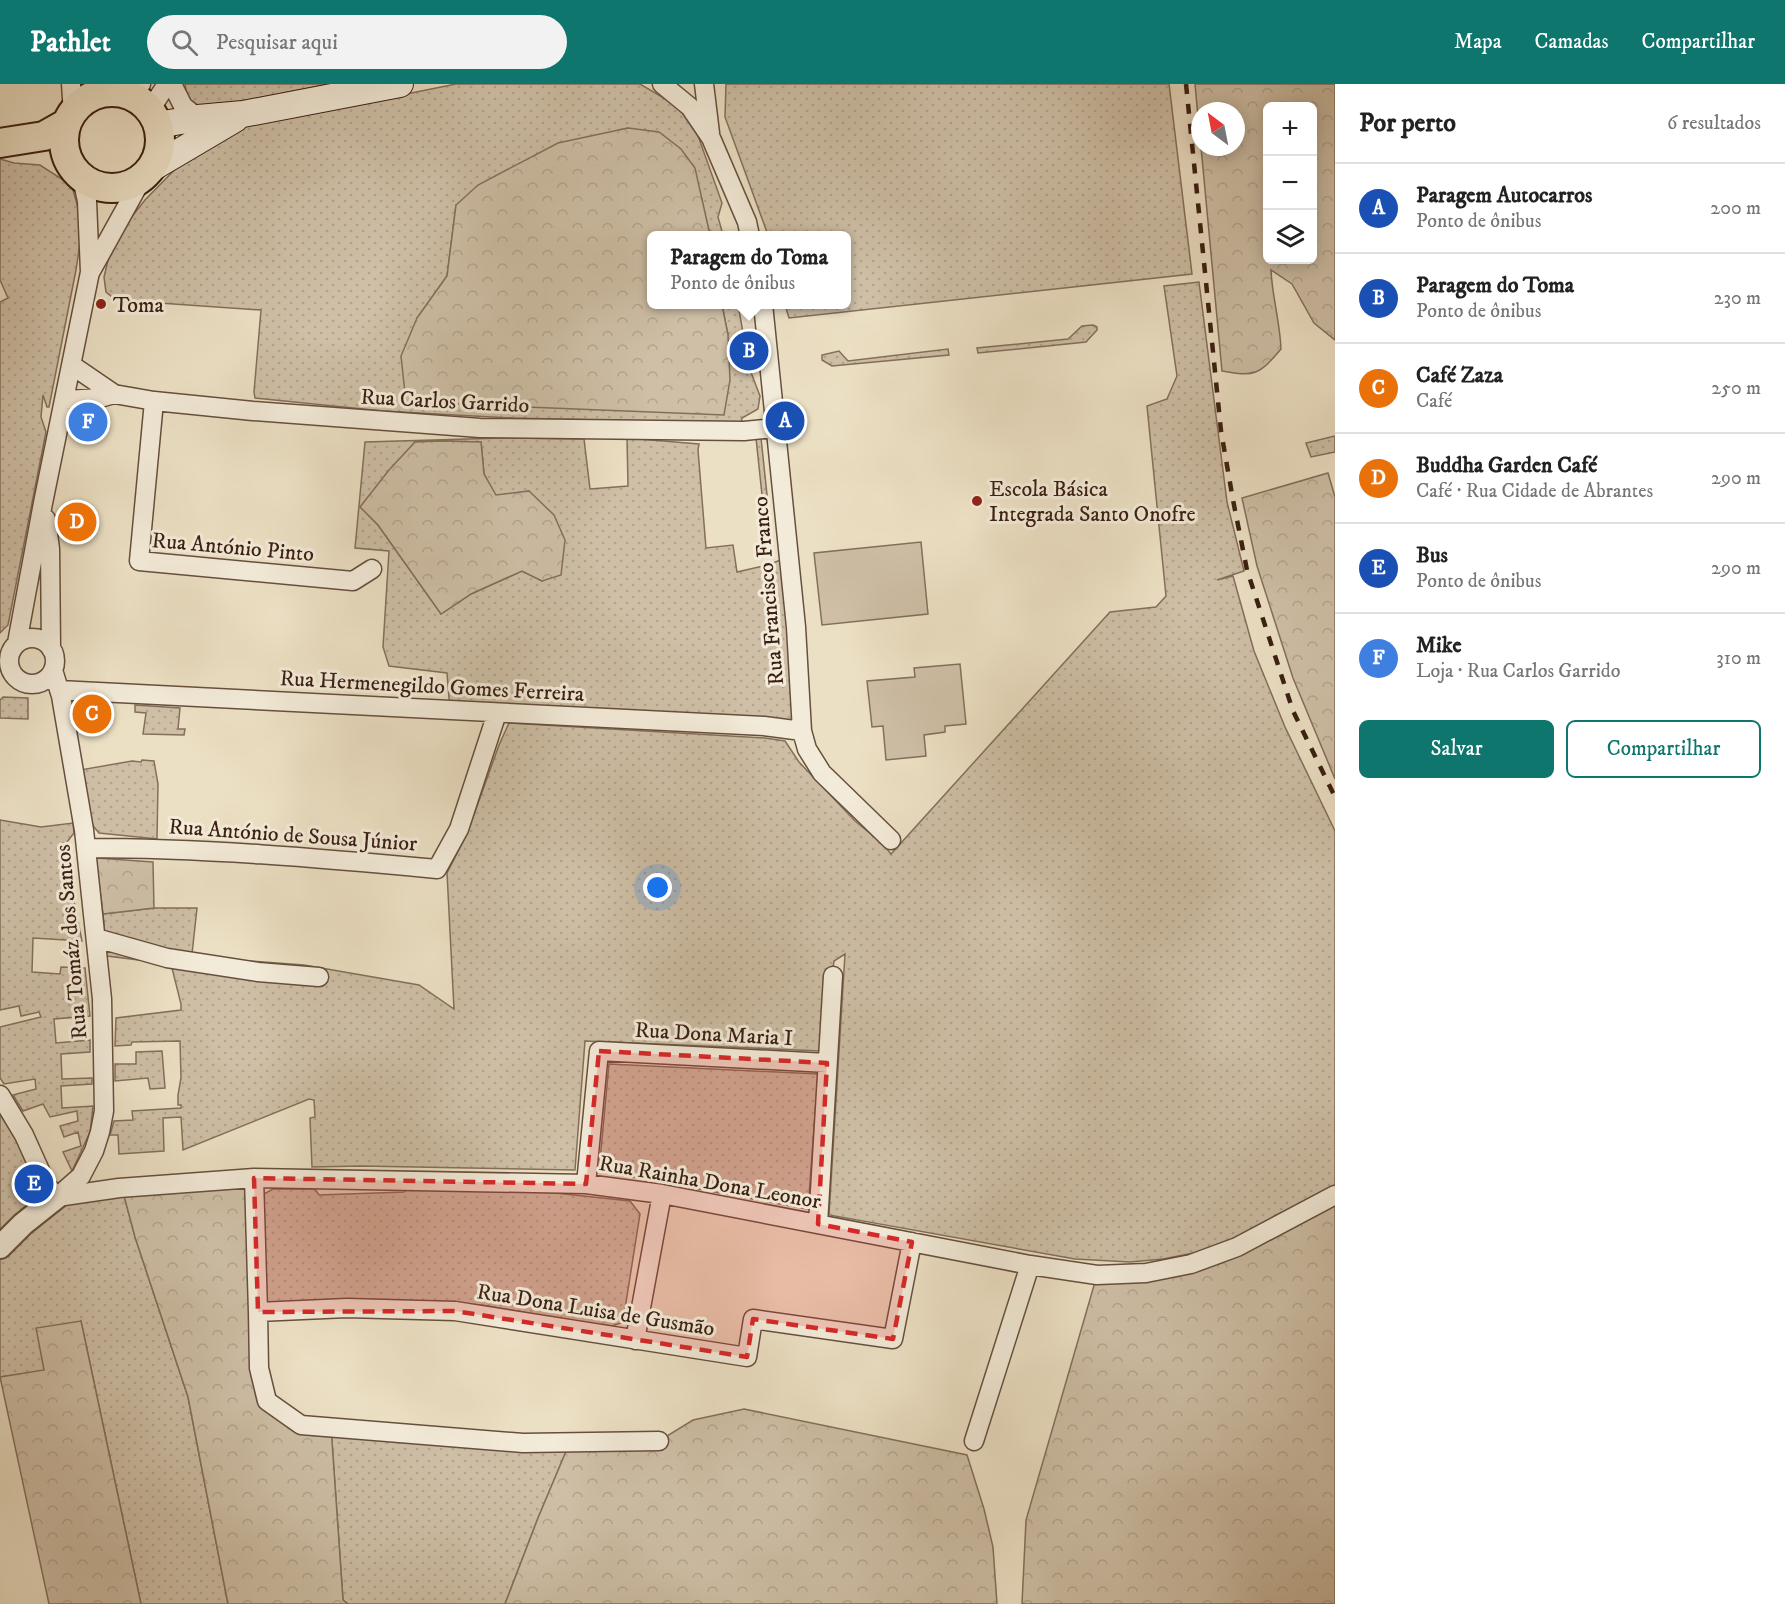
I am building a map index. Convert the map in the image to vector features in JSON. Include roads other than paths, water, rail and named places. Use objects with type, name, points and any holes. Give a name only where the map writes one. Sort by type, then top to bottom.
[{"type":"main road","points":[[7,147],[44,136],[70,118],[89,98],[130,98],[198,118],[243,114],[400,84]]},
{"type":"main road","points":[[130,98],[160,140],[158,154],[147,172]]},
{"type":"main road","points":[[7,147],[22,154],[76,170],[102,187],[113,188],[134,183],[147,172],[243,114]]},
{"type":"main road","points":[[70,118],[64,136],[65,149],[76,170]]},
{"type":"street","points":[[70,118],[71,84]]},
{"type":"street","points":[[130,98],[170,84],[183,106],[198,118]]},
{"type":"street","points":[[662,84],[690,107],[711,138],[749,231]]},
{"type":"street","points":[[704,84],[711,138]]},
{"type":"street","points":[[8,659],[26,639],[36,639],[45,642],[55,659],[53,670],[42,682],[32,685],[21,682],[8,659],[44,503],[90,272],[87,201],[76,170]]},
{"type":"street","points":[[90,272],[147,172]]},
{"type":"street","name":"Rua Francisco Franco","points":[[764,309],[796,627],[802,731],[807,749],[822,773],[891,840]]},
{"type":"street","name":"Rua Carlos Garrido","points":[[73,366],[114,394],[154,401],[344,419],[480,428],[744,432],[776,428]]},
{"type":"street","name":"Rua Carlos Garrido","points":[[65,400],[100,398],[114,394]]},
{"type":"street","name":"Rua António Pinto","points":[[154,401],[139,561],[353,581],[372,569]]},
{"type":"street","points":[[44,503],[50,549],[51,649]]},
{"type":"street","name":"Rua Tomáz dos Santos","points":[[53,670],[59,690],[83,822],[102,999],[104,1111],[94,1151],[81,1176],[57,1197]]},
{"type":"street","name":"Rua Hermenegildo Gomes Ferreira","points":[[59,690],[764,726],[802,731]]},
{"type":"street","name":"Rua António de Sousa Júnior","points":[[86,848],[152,848],[300,856],[437,869],[459,829],[497,712]]},
{"type":"street","points":[[96,938],[167,958],[258,972],[319,977]]},
{"type":"street","points":[[818,1224],[833,976]]},
{"type":"street","name":"Rua Dona Maria I","points":[[586,1184],[599,1051],[827,1063]]},
{"type":"street","points":[[0,1095],[24,1135],[47,1186],[57,1197],[23,1224],[0,1247]]},
{"type":"street","points":[[254,1178],[259,1368],[267,1401],[301,1425],[523,1443],[659,1441]]},
{"type":"street","name":"Rua Rainha Dona Leonor","points":[[57,1197],[119,1188],[254,1178],[586,1184],[662,1194],[1030,1265],[1098,1275],[1146,1273],[1191,1264],[1237,1247],[1335,1196]]},
{"type":"street","points":[[635,1340],[662,1194]]},
{"type":"street","name":"Rua Dona Luisa de Gusmão","points":[[258,1312],[347,1308],[455,1311],[747,1357],[753,1319],[893,1339],[912,1242]]},
{"type":"street","points":[[974,1441],[1030,1265]]},
{"type":"railway","points":[[1186,84],[1221,431],[1247,570],[1293,711],[1335,797]]},
{"type":"place","name":"Toma","points":[[101,304]]},
{"type":"place","name":"Paragem do Toma","points":[[749,351]]},
{"type":"place","name":"Paragem Autocarros","points":[[785,421]]},
{"type":"place","name":"Mike","points":[[88,422]]},
{"type":"place","name":"Escola Básica Integrada Santo Onofre","points":[[977,501]]},
{"type":"place","name":"Buddha Garden Café","points":[[77,522]]},
{"type":"place","name":"Café Zaza","points":[[92,714]]},
{"type":"place","name":"Bus","points":[[34,1184]]}]
